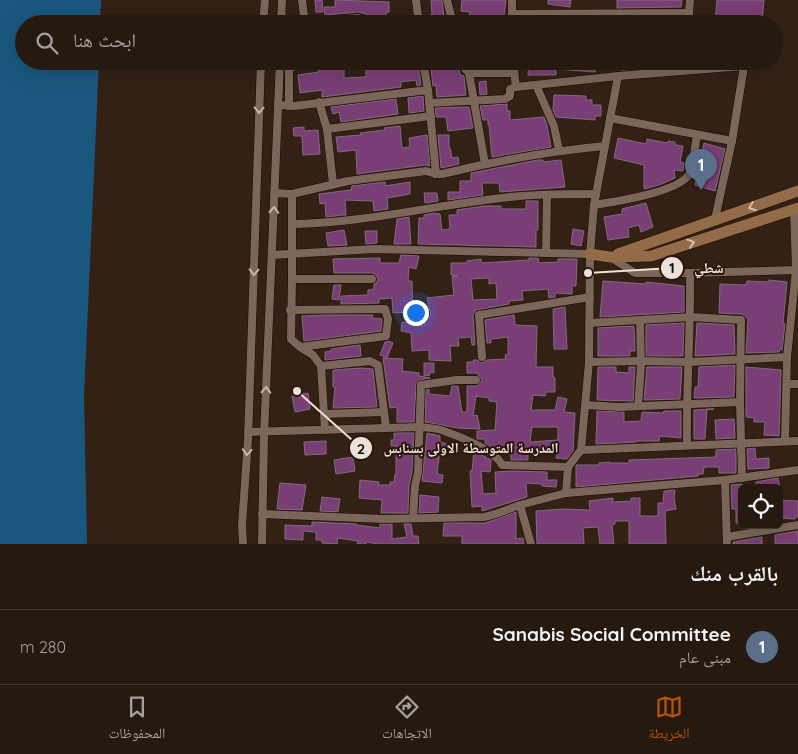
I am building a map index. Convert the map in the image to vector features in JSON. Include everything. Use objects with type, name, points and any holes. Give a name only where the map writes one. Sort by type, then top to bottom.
[{"type":"street","points":[[264,15],[265,0]]},
{"type":"street","points":[[281,15],[282,0]]},
{"type":"street","points":[[302,0],[304,15]]},
{"type":"street","points":[[416,0],[418,15]]},
{"type":"street","points":[[447,0],[450,15]]},
{"type":"street","points":[[512,0],[512,14],[689,13],[690,0]]},
{"type":"street","points":[[244,544],[242,525],[248,432],[261,70]]},
{"type":"street","points":[[262,544],[264,432],[280,70]]},
{"type":"street","points":[[288,70],[289,106]]},
{"type":"street","points":[[425,70],[436,174]]},
{"type":"street","points":[[467,70],[469,73],[485,164]]},
{"type":"street","points":[[429,103],[505,99],[510,96],[510,89],[516,87],[696,70]]},
{"type":"street","points":[[715,220],[732,141],[743,70]]},
{"type":"street","points":[[469,73],[513,73],[516,87]]},
{"type":"street","points":[[566,493],[568,467],[581,450],[588,362],[590,254],[594,205],[618,76]]},
{"type":"street","points":[[536,85],[554,126],[559,150]]},
{"type":"street","points":[[278,105],[289,106],[428,90]]},
{"type":"street","points":[[319,102],[327,128],[333,184]]},
{"type":"street","points":[[327,128],[431,116]]},
{"type":"street","points":[[610,118],[732,141]]},
{"type":"street","points":[[594,205],[617,202],[675,187],[690,174],[697,135]]},
{"type":"street","points":[[274,193],[292,194],[348,180],[426,171],[436,174],[559,150],[605,146]]},
{"type":"street","points":[[610,257],[798,191]]},
{"type":"street","points":[[292,194],[291,339],[313,355],[321,366],[325,430]]},
{"type":"street","points":[[293,224],[326,223],[494,198],[596,194]]},
{"type":"street","points":[[546,253],[547,195]]},
{"type":"street","points":[[272,255],[374,249],[590,254],[610,257],[651,256],[796,208],[797,270],[787,358],[785,441]]},
{"type":"street","points":[[610,257],[635,272],[690,273],[797,270]]},
{"type":"street","points":[[687,445],[686,403],[690,362],[691,318],[690,273]]},
{"type":"street","points":[[292,280],[372,279]]},
{"type":"street","points":[[482,357],[479,315],[590,298]]},
{"type":"street","points":[[290,310],[385,309],[388,319],[386,336],[333,341],[300,347]]},
{"type":"street","points":[[589,323],[691,318],[741,320],[740,444],[742,478]]},
{"type":"street","points":[[638,406],[640,320]]},
{"type":"street","points":[[588,362],[690,362],[787,358]]},
{"type":"street","points":[[321,366],[370,361],[378,365],[386,427]]},
{"type":"street","points":[[413,518],[418,472],[421,385],[456,380],[476,380]]},
{"type":"street","points":[[786,384],[798,384]]},
{"type":"street","points":[[584,404],[638,406],[740,402]]},
{"type":"street","points":[[324,414],[384,412]]},
{"type":"street","points":[[248,432],[420,427],[442,430],[488,451],[500,460],[502,465],[568,467]]},
{"type":"street","points":[[581,450],[798,441]]},
{"type":"street","points":[[262,514],[383,519],[484,517],[566,493],[724,480],[798,470]]},
{"type":"street","points":[[724,480],[727,541],[798,525]]},
{"type":"street","points":[[520,505],[531,544]]},
{"type":"water","points":[[0,0],[101,0],[100,15],[15,15],[15,70],[99,70],[84,396],[87,544],[0,544]]},
{"type":"building","points":[[315,0],[322,0],[323,12],[316,12]]},
{"type":"building","points":[[335,0],[389,2],[389,12],[386,12],[386,15],[367,15],[358,12],[325,15],[324,7],[335,7]]},
{"type":"building","points":[[431,0],[442,0],[444,15],[432,15]]},
{"type":"building","points":[[462,0],[506,0],[504,15],[470,15],[470,12],[461,11]]},
{"type":"building","points":[[548,0],[571,0],[570,7],[548,4]]},
{"type":"building","points":[[617,0],[682,0],[681,7],[617,8]]},
{"type":"building","points":[[717,0],[764,0],[763,15],[716,15]]},
{"type":"building","points":[[318,70],[344,70],[344,78],[366,77],[366,70],[419,70],[421,85],[417,86],[416,80],[401,82],[401,87],[322,97],[322,90],[300,93],[298,75],[319,72]]},
{"type":"building","points":[[431,70],[459,70],[460,75],[464,76],[466,95],[437,97],[436,85],[433,86]]},
{"type":"building","points":[[528,70],[556,70],[556,75],[528,75]]},
{"type":"building","points":[[569,70],[595,70],[595,72]]},
{"type":"building","points":[[486,81],[487,94],[480,95],[479,82]]},
{"type":"building","points":[[554,95],[586,96],[586,100],[592,100],[592,105],[601,105],[601,116],[595,116],[595,120],[556,117],[553,110]]},
{"type":"building","points":[[423,96],[424,111],[409,113],[408,98]]},
{"type":"building","points":[[396,99],[398,114],[341,122],[339,112],[333,114],[331,107]]},
{"type":"building","points":[[507,104],[507,111],[510,111],[510,120],[544,117],[551,147],[492,157],[488,120],[483,120],[480,106]]},
{"type":"building","points":[[469,107],[473,128],[448,131],[446,117],[436,117],[435,108]]},
{"type":"building","points":[[400,126],[402,148],[410,147],[409,138],[427,135],[430,166],[425,165],[357,174],[356,150],[338,152],[336,137],[361,135],[360,133]]},
{"type":"building","points":[[304,127],[304,131],[318,130],[320,154],[303,155],[302,136],[294,136],[293,128]]},
{"type":"building","points":[[438,135],[449,135],[449,148],[452,158],[458,157],[459,164],[441,168]]},
{"type":"building","points":[[618,138],[646,144],[647,139],[667,143],[668,141],[675,142],[675,145],[683,146],[680,162],[684,163],[683,171],[674,170],[675,178],[644,189],[644,165],[614,158]]},
{"type":"building","points":[[704,143],[725,149],[715,191],[695,185]]},
{"type":"building","points":[[543,160],[543,162],[561,160],[565,187],[500,192],[499,183],[482,183],[483,195],[448,200],[448,192],[460,192],[460,181],[471,181],[471,173]]},
{"type":"building","points":[[385,182],[385,186],[410,182],[410,194],[387,198],[388,209],[374,211],[373,201],[345,200],[346,215],[326,217],[325,203],[320,204],[319,194],[351,190],[352,186]]},
{"type":"building","points":[[424,193],[437,193],[438,201],[425,203]]},
{"type":"building","points":[[526,201],[538,201],[536,247],[418,244],[419,218],[424,218],[424,215],[440,214],[442,230],[450,229],[449,215],[457,215],[457,210],[484,206],[501,206],[501,209],[526,209]]},
{"type":"building","points":[[646,203],[653,227],[641,232],[639,225],[628,228],[629,237],[608,240],[604,217],[622,214],[622,209]]},
{"type":"building","points":[[409,217],[411,244],[394,244],[397,219]]},
{"type":"building","points":[[573,229],[584,231],[581,246],[571,244]]},
{"type":"building","points":[[344,230],[347,245],[328,246],[326,233]]},
{"type":"building","points":[[365,231],[377,231],[377,243],[366,244]]},
{"type":"building","points":[[401,255],[419,256],[416,269],[409,267],[408,281],[412,281],[413,312],[393,313],[392,298],[379,299],[379,303],[341,304],[341,296],[368,295],[368,290],[374,289],[374,284],[378,279],[372,273],[334,273],[333,259],[380,258],[380,263],[399,263]]},
{"type":"building","points":[[529,258],[538,258],[539,263],[558,262],[558,259],[577,259],[576,286],[572,286],[572,294],[555,293],[555,297],[549,298],[548,289],[522,291],[523,300],[509,301],[509,304],[476,310],[473,315],[475,345],[472,345],[471,337],[458,338],[459,346],[450,346],[451,361],[429,360],[429,350],[412,351],[411,333],[401,331],[402,322],[425,326],[423,318],[431,316],[427,298],[454,295],[452,277],[457,276],[451,275],[451,263],[467,263],[467,261],[481,259],[482,263],[529,260]],"holes":[[[489,278],[489,284],[496,283],[497,299],[473,300],[471,279]]]},
{"type":"building","points":[[769,280],[787,282],[782,350],[780,349],[779,352],[746,353],[748,319],[742,314],[719,313],[720,284],[746,285],[747,281],[769,282]]},
{"type":"building","points":[[603,281],[646,284],[646,282],[684,286],[684,312],[600,317]]},
{"type":"building","points":[[334,285],[341,285],[339,300],[332,299]]},
{"type":"building","points":[[565,307],[567,349],[554,349],[553,309]]},
{"type":"building","points":[[373,315],[372,318],[382,319],[381,331],[304,341],[302,316]]},
{"type":"building","points":[[514,315],[515,325],[537,326],[536,367],[553,367],[555,392],[546,392],[545,396],[533,395],[531,410],[555,410],[558,397],[567,399],[564,412],[575,413],[573,451],[567,459],[556,458],[557,452],[528,451],[528,460],[511,460],[511,454],[499,453],[485,443],[485,439],[477,439],[477,431],[495,430],[497,402],[489,401],[489,398],[476,396],[473,416],[477,415],[480,429],[458,428],[425,422],[426,390],[429,389],[429,394],[450,396],[452,386],[458,386],[462,412],[467,412],[467,386],[477,386],[482,380],[477,373],[467,373],[467,362],[477,360],[482,363],[487,360],[506,359],[505,355],[508,354],[508,337],[491,339],[491,343],[487,343],[485,320]],"holes":[[[532,427],[558,427],[558,440],[530,442]]]},
{"type":"building","points":[[684,323],[683,356],[646,356],[646,325]]},
{"type":"building","points":[[697,323],[734,325],[735,354],[695,356]]},
{"type":"building","points":[[634,326],[635,351],[630,351],[630,356],[598,356],[598,328]]},
{"type":"building","points":[[385,342],[393,343],[387,358],[380,355]]},
{"type":"building","points":[[360,345],[361,356],[325,360],[325,352],[331,351],[331,349]]},
{"type":"building","points":[[383,358],[403,359],[402,371],[419,373],[419,376],[430,378],[416,383],[414,422],[397,422],[397,407],[390,408]]},
{"type":"building","points":[[424,363],[434,363],[434,373],[430,372],[430,375],[424,376]]},
{"type":"building","points":[[735,365],[734,397],[694,398],[695,387],[698,387],[699,367]]},
{"type":"building","points":[[598,367],[616,367],[616,372],[629,373],[629,367],[635,367],[633,401],[597,400]]},
{"type":"building","points":[[647,367],[682,367],[680,399],[644,400]]},
{"type":"building","points":[[746,367],[781,370],[779,436],[764,435],[765,422],[754,422],[754,418],[746,417]]},
{"type":"building","points":[[373,369],[377,407],[333,408],[335,387],[333,387],[333,370]]},
{"type":"building","points":[[308,393],[310,409],[295,412],[292,396]]},
{"type":"building","points":[[707,409],[705,439],[694,439],[694,410]]},
{"type":"building","points":[[597,411],[624,412],[624,422],[641,421],[642,412],[663,413],[664,411],[681,411],[681,438],[660,436],[659,441],[596,444]]},
{"type":"building","points":[[734,419],[735,438],[716,439],[715,420]]},
{"type":"building","points":[[394,433],[414,433],[408,513],[381,513],[382,500],[359,498],[360,480],[379,482],[378,485],[390,485],[390,482],[394,482],[396,474],[396,446],[391,446],[391,440],[394,440]]},
{"type":"building","points":[[427,433],[440,436],[440,442],[447,444],[446,451],[440,450],[437,474],[443,475],[442,483],[422,481]]},
{"type":"building","points":[[326,441],[326,454],[305,455],[304,442]]},
{"type":"building","points":[[755,448],[756,459],[769,458],[769,468],[748,469],[747,449]]},
{"type":"building","points":[[736,449],[736,473],[719,473],[719,467],[704,467],[703,474],[698,474],[698,476],[576,487],[576,465],[599,465],[599,463],[610,462],[629,463],[629,460],[716,457],[716,450]]},
{"type":"building","points":[[474,451],[491,460],[490,472],[481,471],[483,494],[496,493],[495,472],[547,472],[547,480],[557,480],[556,487],[526,483],[527,497],[482,511],[482,506],[472,507],[470,471],[472,471]]},
{"type":"building","points":[[353,457],[355,471],[336,474],[334,460]]},
{"type":"building","points":[[778,478],[779,484],[756,484],[756,482]]},
{"type":"building","points":[[280,483],[306,485],[302,510],[277,509]]},
{"type":"building","points":[[738,484],[738,523],[736,523],[736,509],[732,509],[731,485]]},
{"type":"building","points":[[675,490],[676,509],[665,511],[666,544],[629,544],[629,521],[615,521],[615,524],[612,525],[614,544],[600,544],[598,527],[583,528],[584,544],[537,544],[536,511],[590,510],[589,501],[613,498],[613,502],[631,501],[631,498],[640,498],[640,516],[658,516],[658,503],[663,503],[664,491]]},
{"type":"building","points":[[420,495],[439,497],[438,512],[419,513]]},
{"type":"building","points":[[322,497],[340,499],[338,512],[320,511]]},
{"type":"building","points":[[783,500],[798,501],[798,517],[795,517],[795,519],[783,518]]},
{"type":"building","points":[[516,512],[516,539],[523,538],[524,544],[462,544],[462,536],[443,536],[444,523],[485,523]]},
{"type":"building","points":[[312,522],[357,524],[380,528],[380,524],[392,524],[392,539],[407,537],[404,524],[411,524],[413,536],[418,536],[419,544],[379,544],[366,542],[366,544],[357,544],[358,541],[338,538],[337,544],[322,543],[322,540],[316,540],[316,532],[303,531],[303,540],[285,539],[285,525],[312,526]]},
{"type":"building","points":[[798,531],[798,544],[775,544],[775,535]]},
{"type":"building","points":[[762,537],[762,544],[733,544],[733,542]]},
{"type":"place","name":"Sanabis Social Committee","points":[[701,190]]},
{"type":"place","name":"شطي","points":[[588,273]]},
{"type":"place","name":"المدرسة المتوسطة الاولى بسنابس","points":[[297,391]]}]
